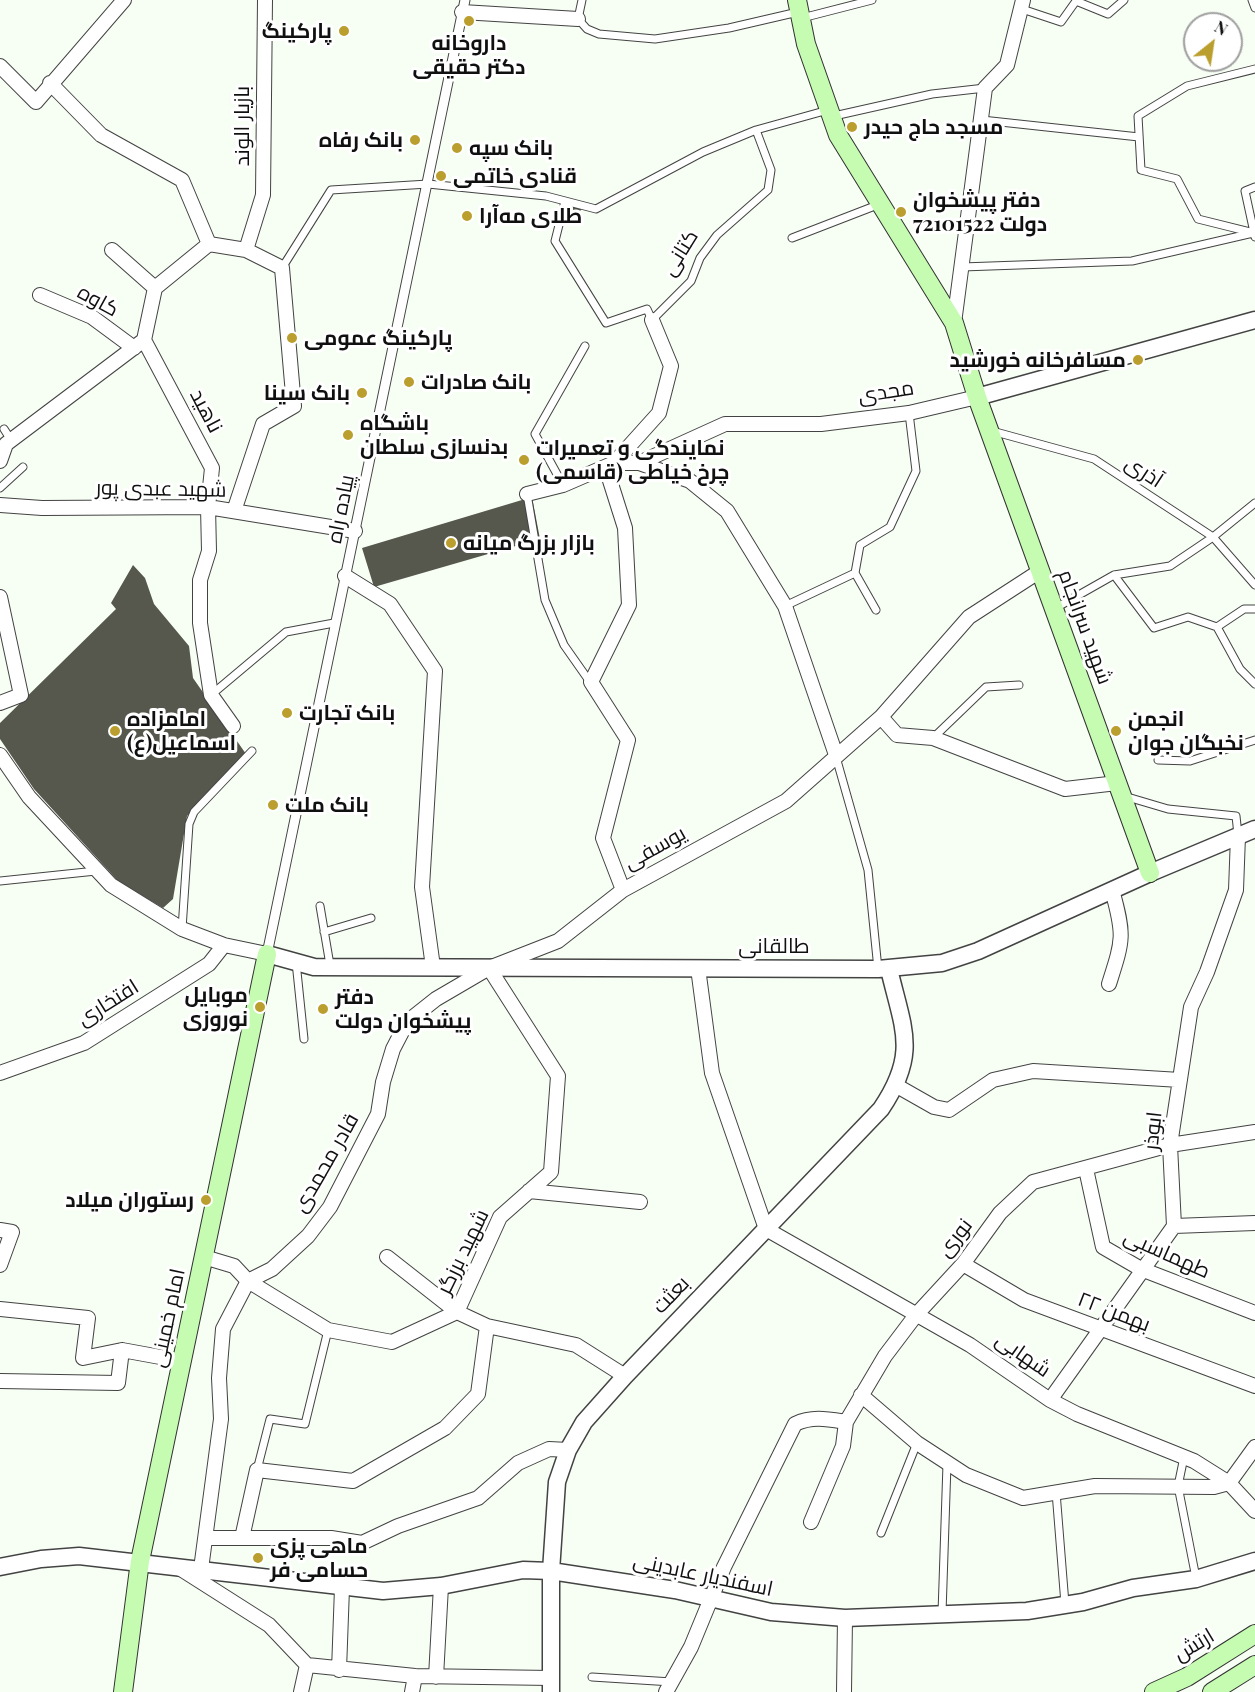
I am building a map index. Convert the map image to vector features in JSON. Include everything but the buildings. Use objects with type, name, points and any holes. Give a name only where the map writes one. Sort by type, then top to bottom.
[{"type":"main road","name":"شهید سرانجام","points":[[798,10],[838,135],[954,323],[989,431],[1150,873]]},
{"type":"main road","name":"امام خمینی","points":[[123,1692],[140,1561],[267,954]]},
{"type":"main road","name":"ارتش","points":[[1154,1692],[1187,1677],[1255,1634]]},
{"type":"main road","points":[[1212,1692],[1255,1665]]},
{"type":"street","points":[[0,66],[36,102],[50,82],[124,0]]},
{"type":"street","name":"بازیار الوند","points":[[246,250],[263,195],[265,0]]},
{"type":"street","points":[[954,323],[985,88],[1007,65],[1023,4]]},
{"type":"street","points":[[464,6],[578,19]]},
{"type":"street","name":"پیاده راه","points":[[267,954],[464,6]]},
{"type":"street","points":[[50,82],[101,135],[182,180],[209,244]]},
{"type":"street","points":[[0,461],[8,435],[139,344],[155,288],[209,244],[246,250],[282,267],[294,406],[263,424],[234,511]]},
{"type":"street","points":[[112,250],[155,288]]},
{"type":"street","name":"کاوه","points":[[40,295],[92,317],[139,344]]},
{"type":"street","points":[[623,890],[603,838],[628,740],[591,682],[629,605],[626,528],[610,465],[659,413],[671,366],[652,320]]},
{"type":"street","name":"مجدی","points":[[527,494],[563,485],[610,465],[639,463],[725,424],[821,424],[909,412],[977,397],[1255,320]]},
{"type":"street","name":"ناهید","points":[[139,344],[212,468],[208,507],[209,551],[200,580],[199,597],[211,695]]},
{"type":"street","points":[[639,463],[690,481],[727,512],[785,606],[836,755]]},
{"type":"street","name":"شهید عبدی پور","points":[[0,505],[42,508],[208,507],[355,531]]},
{"type":"street","name":"یوسفی","points":[[489,968],[558,941],[623,890],[786,801],[881,717],[969,617],[1040,571]]},
{"type":"street","points":[[345,576],[390,604],[435,670],[423,887],[433,968]]},
{"type":"street","points":[[0,597],[21,694],[0,704]]},
{"type":"street","points":[[211,695],[233,726]]},
{"type":"street","points":[[881,717],[897,735],[933,738],[1065,789],[1120,789]]},
{"type":"street","points":[[0,755],[29,797],[111,885],[182,929],[224,945],[267,954]]},
{"type":"street","name":"طالقانی","points":[[267,954],[314,967],[884,969],[942,963],[978,951],[1150,873],[1255,829]]},
{"type":"street","name":"ابوذر","points":[[1174,1226],[1170,1146],[1191,1007],[1207,972],[1236,890],[1238,836]]},
{"type":"street","points":[[1109,984],[1122,943],[1122,923],[1112,890]]},
{"type":"street","name":"افتخاری","points":[[0,1073],[84,1043],[209,964],[224,945]]},
{"type":"street","name":"شهید برزگر","points":[[204,1257],[234,1266],[248,1281],[328,1330],[392,1342],[457,1312],[500,1217],[551,1172],[558,1076],[489,968]]},
{"type":"street","name":"قادر محمدی","points":[[248,1281],[272,1269],[308,1236],[330,1207],[378,1114],[382,1082],[393,1049],[407,1022],[436,999],[489,968]]},
{"type":"street","points":[[698,968],[712,1073],[766,1229]]},
{"type":"street","name":"بعثت","points":[[551,1685],[551,1571],[557,1482],[568,1450],[584,1422],[625,1376],[881,1109],[897,1086],[905,1063],[905,1036],[884,969]]},
{"type":"street","points":[[897,1086],[934,1107],[949,1110],[993,1080],[1033,1071],[1180,1080]]},
{"type":"street","name":"نوری","points":[[811,1522],[843,1446],[846,1422],[885,1356],[916,1315],[963,1264],[1000,1213],[1033,1182],[1170,1146],[1255,1132]]},
{"type":"street","name":"طهماسبی","points":[[1086,1169],[1103,1247],[1141,1269],[1255,1313]]},
{"type":"street","points":[[529,1191],[640,1202]]},
{"type":"street","points":[[1050,1400],[1101,1330],[1141,1269],[1174,1226],[1255,1223]]},
{"type":"street","name":"شهابی","points":[[766,1229],[885,1294],[916,1315],[970,1345],[1050,1400],[1077,1414],[1184,1457],[1229,1483],[1255,1511]]},
{"type":"street","points":[[0,1230],[12,1232],[0,1265]]},
{"type":"street","points":[[387,1257],[457,1312],[487,1326],[576,1345],[625,1376]]},
{"type":"street","name":"۲۲ بهمن","points":[[963,1264],[1024,1300],[1255,1386]]},
{"type":"street","points":[[201,1569],[221,1419],[219,1378],[223,1329],[248,1281]]},
{"type":"street","points":[[0,1309],[88,1318],[83,1358],[122,1350],[182,1360]]},
{"type":"street","points":[[242,1538],[257,1470],[353,1481],[444,1428],[478,1394],[487,1326]]},
{"type":"street","points":[[0,1381],[118,1383],[122,1350]]},
{"type":"street","points":[[861,1395],[917,1443],[966,1475],[1023,1498],[1095,1486],[1214,1487],[1229,1483],[1255,1447]]},
{"type":"street","points":[[669,1687],[712,1600],[724,1567],[795,1424],[804,1420],[821,1418],[846,1422]]},
{"type":"street","points":[[206,1538],[331,1538],[362,1543],[398,1526],[478,1497],[518,1463],[549,1449],[568,1450]]},
{"type":"street","name":"اسفندیار عابدینی","points":[[0,1567],[41,1559],[79,1556],[140,1561],[342,1588],[383,1591],[441,1586],[523,1570],[551,1571],[675,1590],[712,1600],[802,1617],[845,1618],[1026,1611],[1065,1605],[1133,1588],[1196,1579],[1255,1562]]},
{"type":"street","points":[[177,1566],[269,1625],[307,1665],[339,1670],[551,1685]]},
{"type":"street","points":[[436,1677],[441,1586]]},
{"type":"street","points":[[339,1670],[342,1588]]},
{"type":"street","points":[[844,1692],[845,1618]]},
{"type":"street","points":[[301,1692],[307,1665]]},
{"type":"street","points":[[412,1692],[415,1676]]},
{"type":"lane","points":[[582,0],[578,19],[587,29],[599,34],[655,39],[729,28],[798,10],[872,0]]},
{"type":"lane","points":[[1023,4],[1061,22],[1076,1],[1108,14],[1125,0]]},
{"type":"lane","points":[[1252,0],[1255,8]]},
{"type":"lane","points":[[1254,235],[1198,219],[1177,179],[1141,170],[1138,116],[1187,86],[1255,69]]},
{"type":"lane","points":[[282,267],[332,190],[426,184],[546,196],[596,208],[703,152],[756,130],[932,94],[985,88]]},
{"type":"lane","points":[[982,120],[1139,137]]},
{"type":"lane","name":"کتانی","points":[[652,320],[691,281],[700,258],[717,234],[768,190],[771,170],[756,130]]},
{"type":"lane","points":[[1254,235],[1245,191],[1255,187]]},
{"type":"lane","points":[[565,201],[555,242],[606,323],[647,309],[652,320]]},
{"type":"lane","points":[[792,238],[880,204]]},
{"type":"lane","points":[[962,267],[1132,261],[1254,235]]},
{"type":"lane","points":[[563,485],[535,434],[585,346]]},
{"type":"lane","points":[[876,610],[855,573],[860,544],[890,527],[916,471],[909,412]]},
{"type":"lane","name":"آذری","points":[[989,431],[1094,459],[1213,537],[1255,585]]},
{"type":"lane","points":[[0,489],[23,467]]},
{"type":"lane","points":[[527,494],[545,600],[564,645],[591,682]]},
{"type":"lane","points":[[1054,609],[1114,575],[1170,566],[1213,537],[1255,503]]},
{"type":"lane","points":[[785,606],[855,573]]},
{"type":"lane","points":[[1114,575],[1154,628],[1188,617],[1216,627],[1240,669],[1255,684]]},
{"type":"lane","points":[[1216,627],[1244,609],[1255,609]]},
{"type":"lane","points":[[211,695],[286,632],[334,623]]},
{"type":"lane","points":[[933,738],[986,687],[1019,685]]},
{"type":"lane","points":[[1158,760],[1190,761],[1255,740]]},
{"type":"lane","points":[[182,929],[189,824],[194,812],[252,751]]},
{"type":"lane","points":[[836,755],[868,870],[884,969]]},
{"type":"lane","points":[[1120,789],[1168,809],[1236,816],[1238,836]]},
{"type":"lane","points":[[0,880],[99,871]]},
{"type":"lane","points":[[320,906],[331,967]]},
{"type":"lane","points":[[324,932],[371,918]]},
{"type":"lane","points":[[296,962],[304,1039]]},
{"type":"lane","points":[[257,1470],[270,1419],[305,1424],[328,1330]]},
{"type":"lane","points":[[881,1533],[917,1443]]},
{"type":"lane","points":[[1184,1457],[1178,1486],[1196,1579]]},
{"type":"lane","points":[[942,1613],[947,1461]]},
{"type":"lane","points":[[1056,1492],[1065,1605]]},
{"type":"lane","points":[[592,1677],[669,1687]]},
{"type":"place","name":"داروخانه دکتر حقیقی","points":[[469,21]]},
{"type":"place","name":"پارکینگ","points":[[344,31]]},
{"type":"place","name":"مسجد حاج حیدر","points":[[852,127]]},
{"type":"place","name":"بانک رفاه","points":[[415,140]]},
{"type":"place","name":"بانک سپه","points":[[457,148]]},
{"type":"place","name":"قنادی خاتمی","points":[[441,176]]},
{"type":"place","name":"دفتر پیشخوان دولت 72101522","points":[[901,212]]},
{"type":"place","name":"طلای مه‌آرا","points":[[467,216]]},
{"type":"place","name":"پارکینگ عمومی","points":[[292,338]]},
{"type":"place","name":"مسافرخانه خورشید","points":[[1138,360]]},
{"type":"place","name":"بانک صادرات","points":[[409,382]]},
{"type":"place","name":"بانک سینا","points":[[362,393]]},
{"type":"place","name":"باشگاه بدنسازی سلطان","points":[[348,435]]},
{"type":"place","name":"نمایندگی و تعمیرات چرخ خیاطی (قاسمی)","points":[[524,460]]},
{"type":"place","name":"بازار بزرگ میانه","points":[[451,543]]},
{"type":"place","name":"بانک تجارت","points":[[287,713]]},
{"type":"place","name":"امامزاده اسماعیل(ع)","points":[[115,731]]},
{"type":"place","name":"انجمن نخبگان جوان","points":[[1116,731]]},
{"type":"place","name":"بانک ملت","points":[[273,805]]},
{"type":"place","name":"موبایل نوروزی","points":[[260,1007]]},
{"type":"place","name":"دفتر پیشخوان دولت","points":[[323,1009]]},
{"type":"place","name":"رستوران میلاد","points":[[206,1200]]},
{"type":"place","name":"ماهی پزی حسامی فر","points":[[258,1558]]}]
